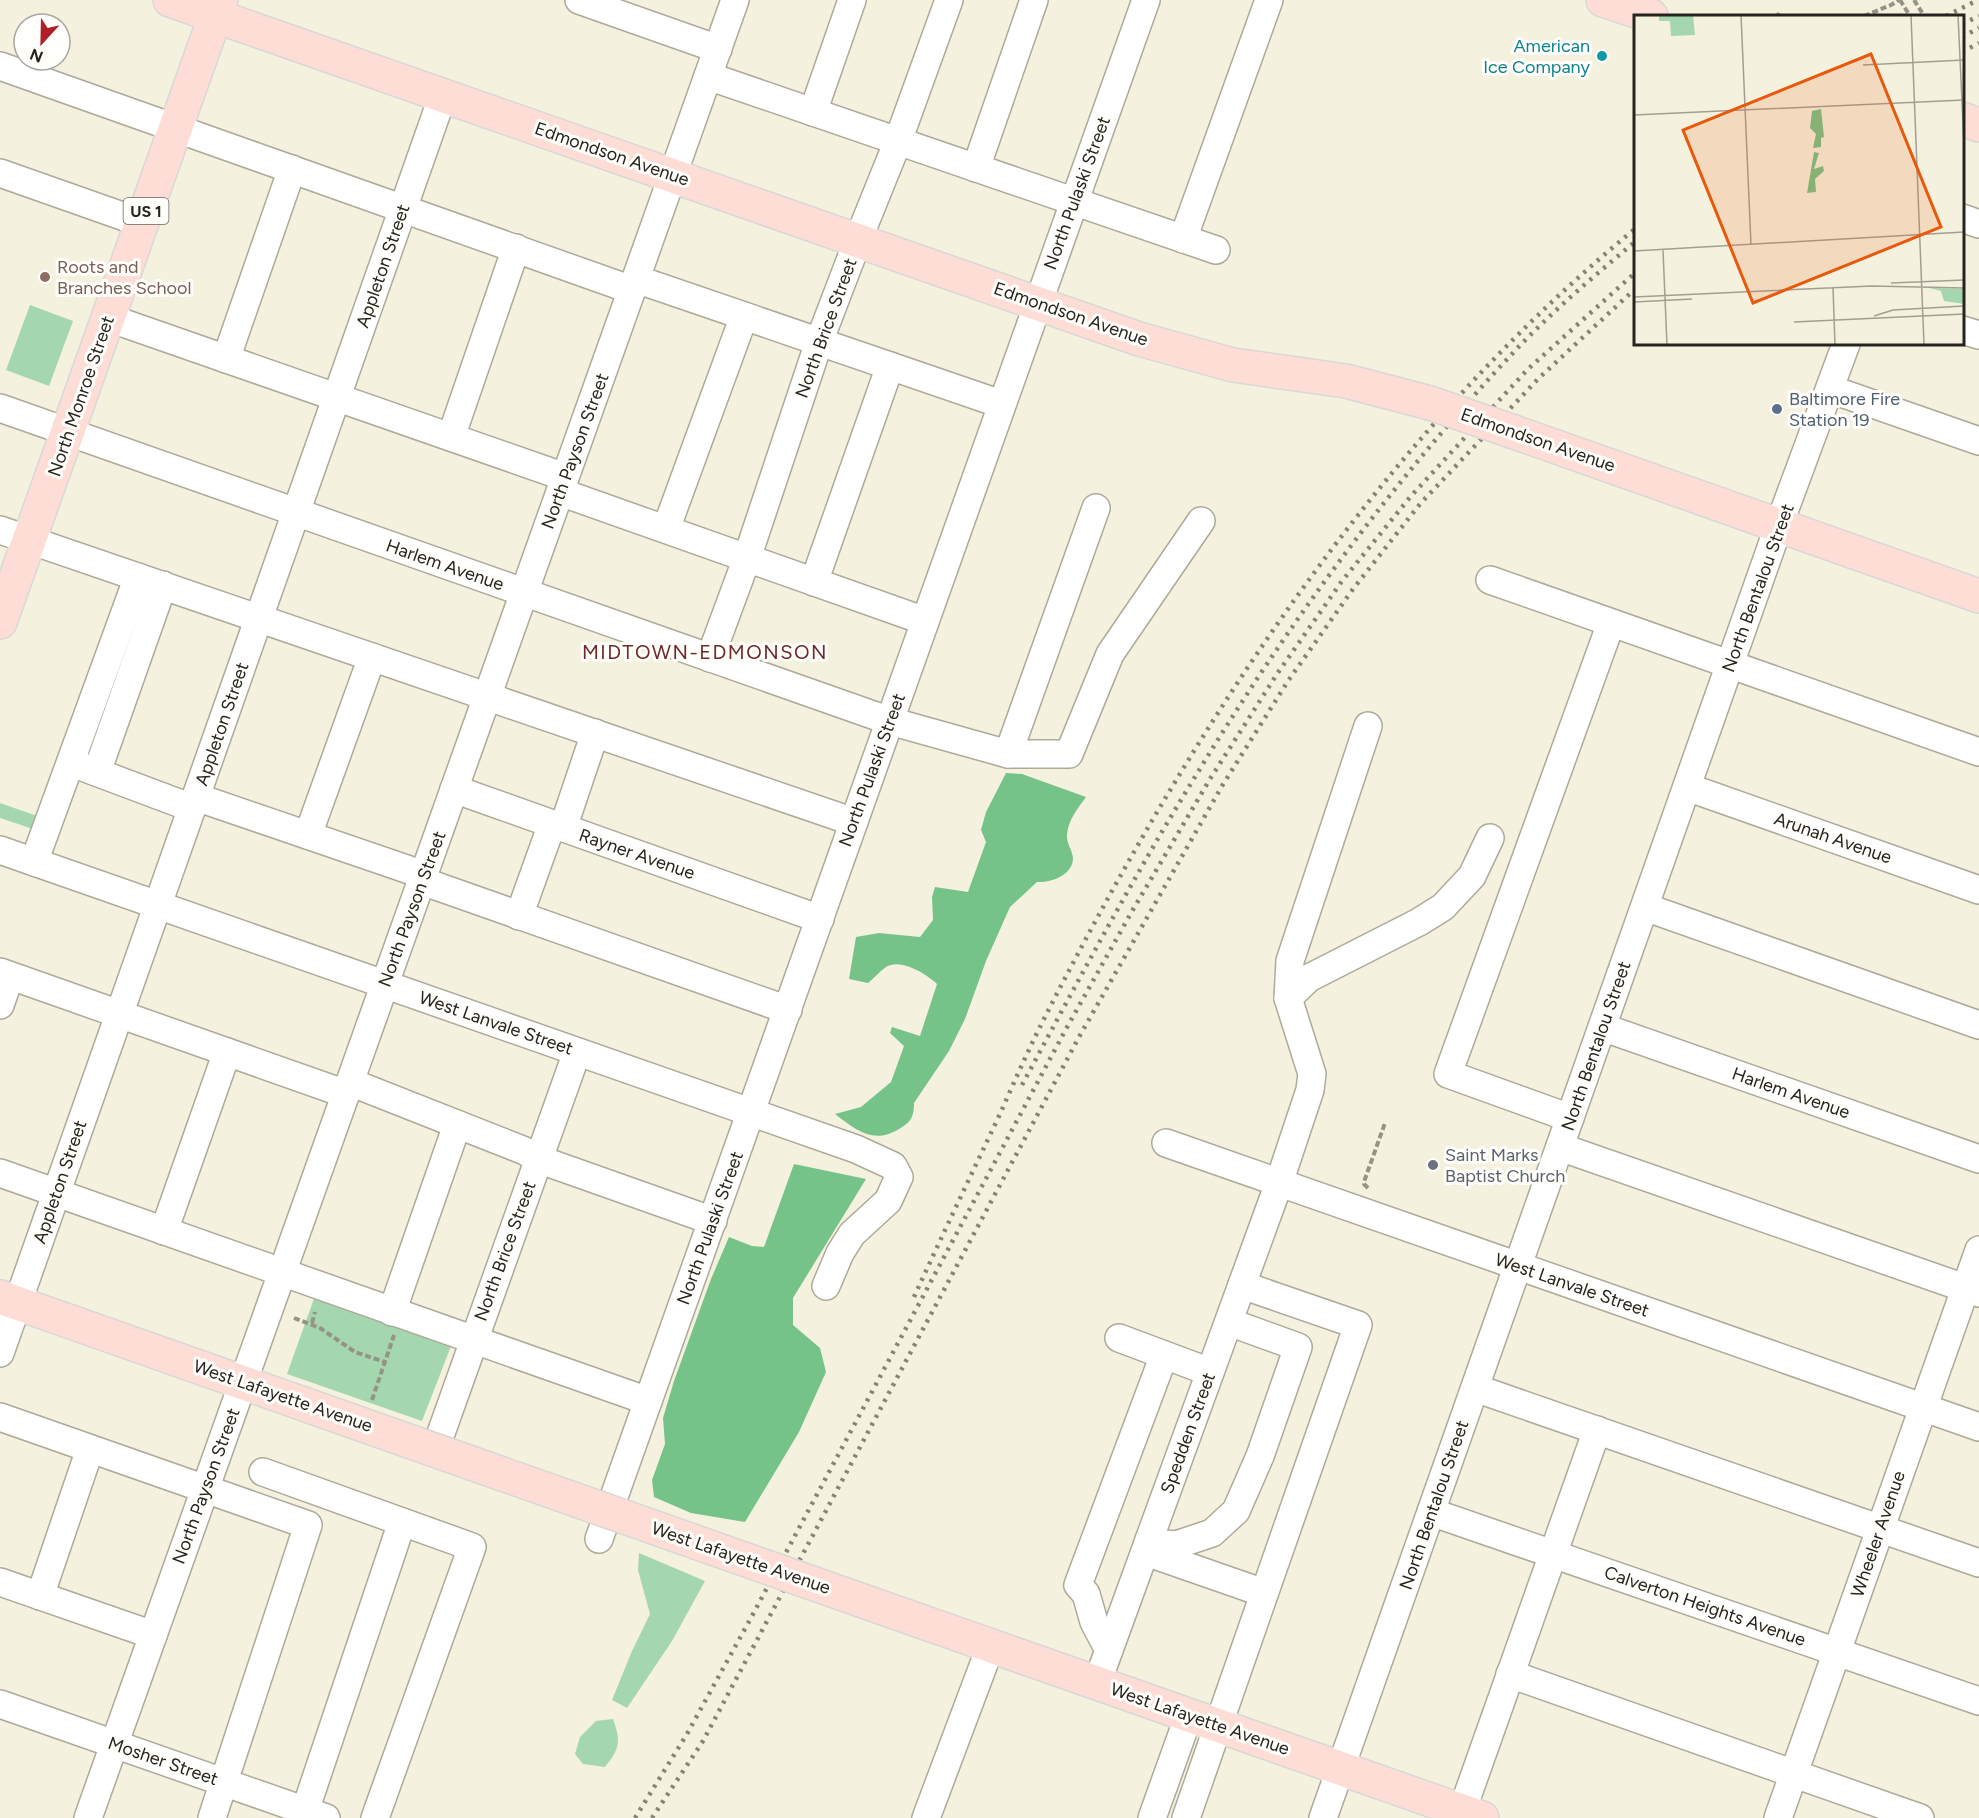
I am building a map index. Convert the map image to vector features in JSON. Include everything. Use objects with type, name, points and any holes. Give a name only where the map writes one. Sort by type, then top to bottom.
[{"type":"main road","name":"Edmondson Avenue","points":[[170,0],[218,8],[443,95],[1139,339],[1195,356],[1263,371],[1346,381],[1430,403],[1979,596]]},
{"type":"main road","points":[[1603,0],[1648,15]]},
{"type":"main road","name":"North Monroe Street","points":[[0,622],[15,535],[68,432],[218,8]]},
{"type":"main road","points":[[1964,120],[1979,125]]},
{"type":"main road","name":"West Lafayette Avenue","points":[[9,1300],[1341,1768],[1464,1814]]},
{"type":"street","points":[[579,0],[718,49]]},
{"type":"street","name":"North Payson Street","points":[[88,1818],[735,0]]},
{"type":"street","points":[[813,112],[852,0]]},
{"type":"street","name":"North Brice Street","points":[[710,658],[747,558],[819,342],[898,141],[949,0]]},
{"type":"street","points":[[976,168],[1034,0]]},
{"type":"street","name":"North Pulaski Street","points":[[599,1539],[1146,0]]},
{"type":"street","points":[[1183,239],[1269,0]]},
{"type":"street","points":[[0,66],[516,248],[744,316],[1001,404]]},
{"type":"street","points":[[708,76],[1216,250]]},
{"type":"street","name":"Appleton Street","points":[[0,1353],[9,1300],[56,1193],[443,95]]},
{"type":"street","points":[[226,359],[292,169]]},
{"type":"street","points":[[0,173],[142,223]]},
{"type":"street","points":[[1964,219],[1979,224]]},
{"type":"street","points":[[451,437],[516,248]]},
{"type":"street","points":[[666,529],[744,316]]},
{"type":"street","points":[[109,318],[451,437],[666,529],[925,621]]},
{"type":"street","points":[[1964,331],[1979,335]]},
{"type":"street","name":"North Bentalou Street","points":[[1323,1818],[1779,525],[1846,345]]},
{"type":"street","points":[[814,582],[890,366]]},
{"type":"street","points":[[1830,389],[1979,441]]},
{"type":"street","name":"Harlem Avenue","points":[[0,408],[890,721],[1008,754],[1069,754],[1110,654],[1201,521]]},
{"type":"street","points":[[1008,754],[1096,508]]},
{"type":"street","points":[[15,535],[854,822]]},
{"type":"street","points":[[1490,580],[1979,752]]},
{"type":"street","points":[[34,862],[70,762],[150,581]]},
{"type":"street","points":[[97,772],[150,581]]},
{"type":"street","points":[[1570,1118],[1448,1074],[1611,623]]},
{"type":"street","points":[[308,835],[372,657]]},
{"type":"street","points":[[1288,998],[1290,961],[1298,933],[1368,726]]},
{"type":"street","points":[[519,915],[595,734]]},
{"type":"street","points":[[70,762],[194,802],[308,835],[519,915],[788,1010]]},
{"type":"street","name":"Arunah Avenue","points":[[1687,787],[1979,890]]},
{"type":"street","name":"Rayner Avenue","points":[[454,789],[820,919]]},
{"type":"street","points":[[1288,998],[1309,978],[1419,922],[1443,907],[1472,876],[1490,838]]},
{"type":"street","name":"West Lanvale Street","points":[[0,850],[856,1149],[893,1166],[899,1177],[888,1201],[852,1234],[840,1253],[826,1286]]},
{"type":"street","points":[[1645,907],[1979,1025]]},
{"type":"street","points":[[0,1005],[5,974],[227,1052],[348,1088],[457,1125],[523,1151],[538,1160],[712,1221]]},
{"type":"street","name":"Spedden Street","points":[[1097,1683],[1279,1183],[1310,1090],[1312,1074],[1288,998]]},
{"type":"street","name":"Harlem Avenue","points":[[1602,1027],[1979,1159]]},
{"type":"street","points":[[164,1231],[227,1052]]},
{"type":"street","name":"North Brice Street","points":[[577,1052],[435,1450],[609,1511]]},
{"type":"street","points":[[394,1321],[457,1125]]},
{"type":"street","name":"West Lanvale Street","points":[[1166,1143],[1979,1427]]},
{"type":"street","points":[[1560,1147],[1972,1291]]},
{"type":"street","points":[[0,1173],[282,1273],[394,1321],[473,1341],[648,1401]]},
{"type":"street","name":"Wheeler Avenue","points":[[1778,1818],[1923,1408],[1972,1291],[1979,1250]]},
{"type":"street","points":[[1152,1818],[1203,1720],[1264,1593],[1358,1324],[1242,1285]]},
{"type":"street","points":[[1147,1546],[1176,1545],[1212,1533],[1236,1511],[1260,1456],[1298,1347],[1228,1322]]},
{"type":"street","points":[[1119,1338],[1210,1372]]},
{"type":"street","points":[[1109,1650],[1094,1622],[1086,1594],[1078,1585],[1164,1355]]},
{"type":"street","points":[[1475,1388],[1979,1563]]},
{"type":"street","points":[[0,1417],[308,1525],[212,1818]]},
{"type":"street","points":[[1464,1814],[1510,1674],[1597,1430]]},
{"type":"street","points":[[40,1596],[90,1449]]},
{"type":"street","points":[[263,1472],[472,1547],[375,1818]]},
{"type":"street","name":"Calverton Heights Avenue","points":[[1431,1512],[1979,1701]]},
{"type":"street","points":[[315,1814],[402,1522]]},
{"type":"street","points":[[1147,1546],[1264,1593]]},
{"type":"street","points":[[0,1582],[153,1635]]},
{"type":"street","points":[[926,1818],[991,1646]]},
{"type":"street","points":[[1510,1674],[1920,1818]]},
{"type":"street","name":"Mosher Street","points":[[0,1704],[315,1814]]},
{"type":"street","points":[[1186,1818],[1203,1720]]},
{"type":"path","points":[[1866,15],[1899,0],[1909,15]]},
{"type":"path","points":[[1914,0],[1923,14]]},
{"type":"path","points":[[1369,1189],[1364,1184],[1365,1179],[1385,1123]]},
{"type":"path","points":[[312,1323],[315,1312]]},
{"type":"path","points":[[294,1318],[312,1323],[355,1352],[385,1362]]},
{"type":"path","points":[[372,1400],[385,1362],[394,1321]]},
{"type":"green space","points":[[30,305],[73,321],[49,386],[6,370]]},
{"type":"green space","points":[[1006,773],[1022,774],[1086,797],[1069,824],[1067,838],[1073,858],[1072,864],[1060,877],[1037,882],[1010,907],[986,961],[965,1019],[949,1051],[914,1103],[909,1121],[890,1134],[873,1136],[865,1134],[835,1114],[861,1107],[891,1082],[904,1046],[890,1033],[892,1027],[920,1036],[937,984],[920,972],[899,964],[886,967],[868,983],[849,979],[856,937],[879,933],[920,937],[933,920],[932,897],[935,887],[968,892],[986,842],[981,830],[986,812]]},
{"type":"green space","points":[[0,803],[40,817],[36,830],[0,818]]},
{"type":"green space","points":[[794,1164],[866,1179],[793,1298],[793,1325],[820,1348],[826,1372],[799,1432],[745,1522],[691,1513],[654,1497],[652,1480],[665,1444],[663,1418],[711,1279],[729,1237],[752,1246],[764,1247]]},
{"type":"green space","points":[[316,1293],[453,1341],[422,1421],[287,1374]]},
{"type":"green space","points":[[639,1553],[705,1581],[672,1641],[627,1708],[612,1700],[650,1614],[638,1570]]},
{"type":"green space","points":[[613,1719],[618,1744],[610,1760],[605,1767],[583,1764],[575,1754],[580,1737],[596,1721]]},
{"type":"railway","points":[[1948,15],[1978,0]]},
{"type":"railway","points":[[1964,23],[1979,16]]},
{"type":"railway","points":[[1964,36],[1979,28]]},
{"type":"railway","points":[[1964,51],[1979,43]]},
{"type":"railway","points":[[914,1297],[1047,1013],[1166,797],[1232,692],[1302,590],[1377,491],[1457,398],[1544,310],[1634,230]]},
{"type":"railway","points":[[1022,1085],[1086,966],[1175,810],[1232,717],[1305,609],[1383,504],[1467,403],[1556,310],[1634,243]]},
{"type":"railway","points":[[635,1818],[687,1734],[752,1616],[1066,1029],[1131,913],[1210,779],[1277,674],[1342,581],[1411,496],[1528,369],[1634,274]]},
{"type":"railway","points":[[652,1818],[703,1741],[1079,1037],[1222,786],[1288,681],[1353,589],[1420,504],[1538,379],[1634,290]]},
{"type":"place","name":"American Ice Company","points":[[1602,56]]},
{"type":"place","name":"Roots and Branches School","points":[[45,277]]},
{"type":"place","name":"Baltimore Fire Station 19","points":[[1777,409]]},
{"type":"place","name":"Saint Marks Baptist Church","points":[[1433,1165]]},
{"type":"district","name":"MIDTOWN-EDMONSON","points":[[705,652]]}]
